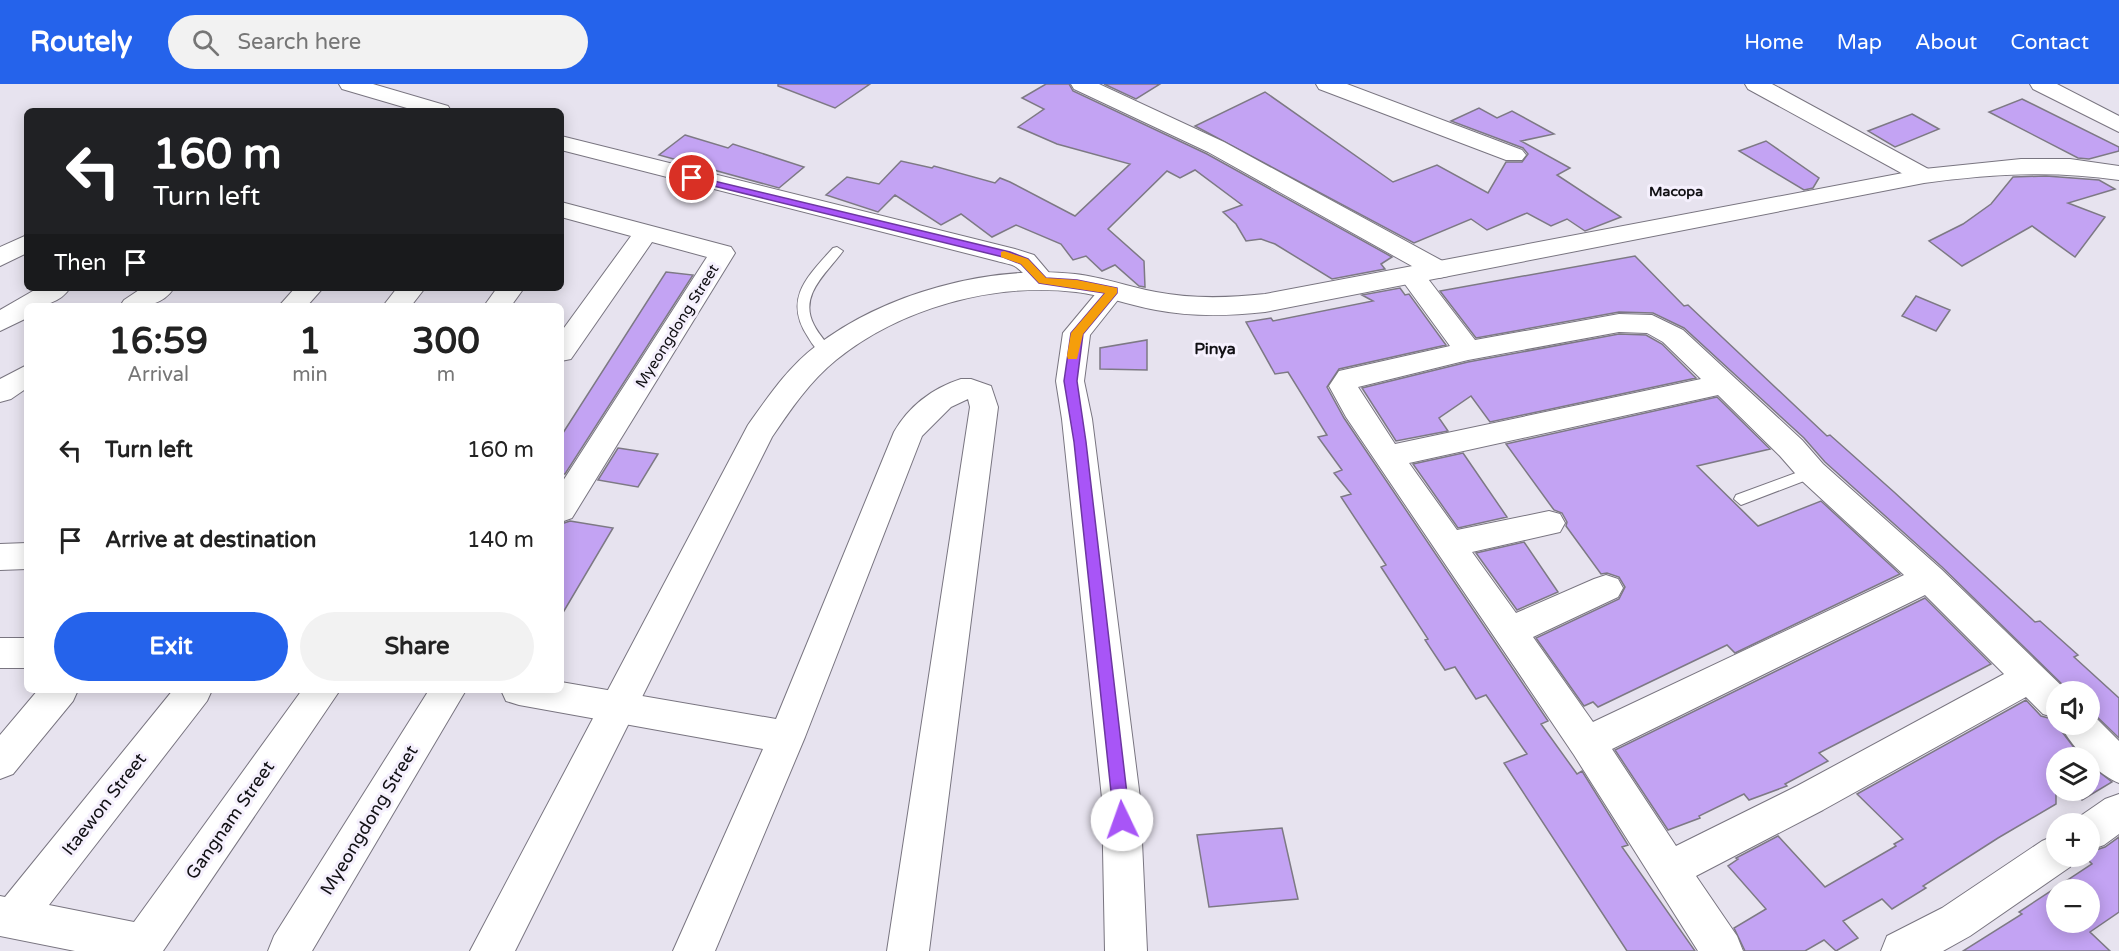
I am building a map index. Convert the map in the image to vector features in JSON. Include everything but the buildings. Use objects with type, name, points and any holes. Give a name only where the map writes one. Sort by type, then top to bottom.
[{"type":"street","points":[[350,84],[430,108]]},
{"type":"street","points":[[1082,84],[1216,147],[1425,273],[1468,351]]},
{"type":"street","points":[[1327,84],[1514,155]]},
{"type":"street","points":[[1756,84],[1924,176]]},
{"type":"street","points":[[2041,84],[2119,125]]},
{"type":"street","points":[[564,144],[1006,255],[1024,261],[1043,281]]},
{"type":"street","points":[[492,951],[759,433],[790,386],[827,352],[870,325],[924,303],[995,286],[1043,281],[1077,284],[1156,301],[1225,307],[1265,303],[1924,176],[1996,165],[2035,164],[2119,173]]},
{"type":"street","name":"Myeongdong Street","points":[[564,215],[646,232],[722,253],[564,505]]},
{"type":"street","points":[[564,348],[646,232]]},
{"type":"street","points":[[0,258],[24,245]]},
{"type":"street","points":[[32,303],[52,291]]},
{"type":"street","points":[[138,303],[156,291]]},
{"type":"street","points":[[295,303],[307,291]]},
{"type":"street","points":[[399,303],[409,291]]},
{"type":"street","points":[[499,303],[509,291]]},
{"type":"street","points":[[1113,291],[1077,333],[1070,381],[1077,418],[1121,798],[1126,951]]},
{"type":"street","points":[[0,322],[24,308]]},
{"type":"street","points":[[1722,951],[1587,743],[1344,391],[1344,382],[1348,378],[1468,351],[1592,328],[1640,322],[1658,326],[1673,336],[1724,384],[1812,472],[1929,578],[2046,693]]},
{"type":"street","points":[[0,392],[24,377]]},
{"type":"street","points":[[1390,456],[1724,384]]},
{"type":"street","points":[[694,951],[787,737],[909,432],[934,405],[962,388],[975,389],[981,393],[984,407],[908,951]]},
{"type":"street","points":[[0,392],[24,393]]},
{"type":"street","points":[[1449,544],[1549,523]]},
{"type":"street","points":[[0,557],[24,556]]},
{"type":"street","points":[[1587,743],[1929,578]]},
{"type":"street","points":[[1509,632],[1606,588]]},
{"type":"street","points":[[0,653],[24,653]]},
{"type":"street","points":[[1668,870],[1810,798],[2030,677]]},
{"type":"street","points":[[0,762],[58,693]]},
{"type":"street","name":"Itaewon Street","points":[[7,917],[192,693]]},
{"type":"street","name":"Gangnam Street","points":[[140,948],[320,693]]},
{"type":"street","name":"Myeongdong Street","points":[[289,951],[446,693]]},
{"type":"street","points":[[538,693],[787,737]]},
{"type":"street","points":[[2089,735],[2119,766]]},
{"type":"street","points":[[2100,825],[2119,812]]},
{"type":"street","points":[[1902,951],[1956,922],[2046,861]]},
{"type":"street","points":[[7,917],[140,948]]},
{"type":"lane","points":[[827,352],[809,332],[802,317],[803,302],[811,281],[837,251]]},
{"type":"lane","points":[[1741,499],[1812,472]]},
{"type":"slow traffic","points":[[1004,254],[1024,261],[1043,281],[1077,284],[1113,291],[1077,333],[1073,356]]},
{"type":"district","name":"Macopa","points":[[1676,191]]},
{"type":"district","name":"Pinya","points":[[1215,349]]},
{"type":"route","points":[[692,178],[1006,255],[1024,261],[1043,281],[1077,284],[1113,291],[1077,333],[1070,381],[1080,442],[1122,820]]}]
